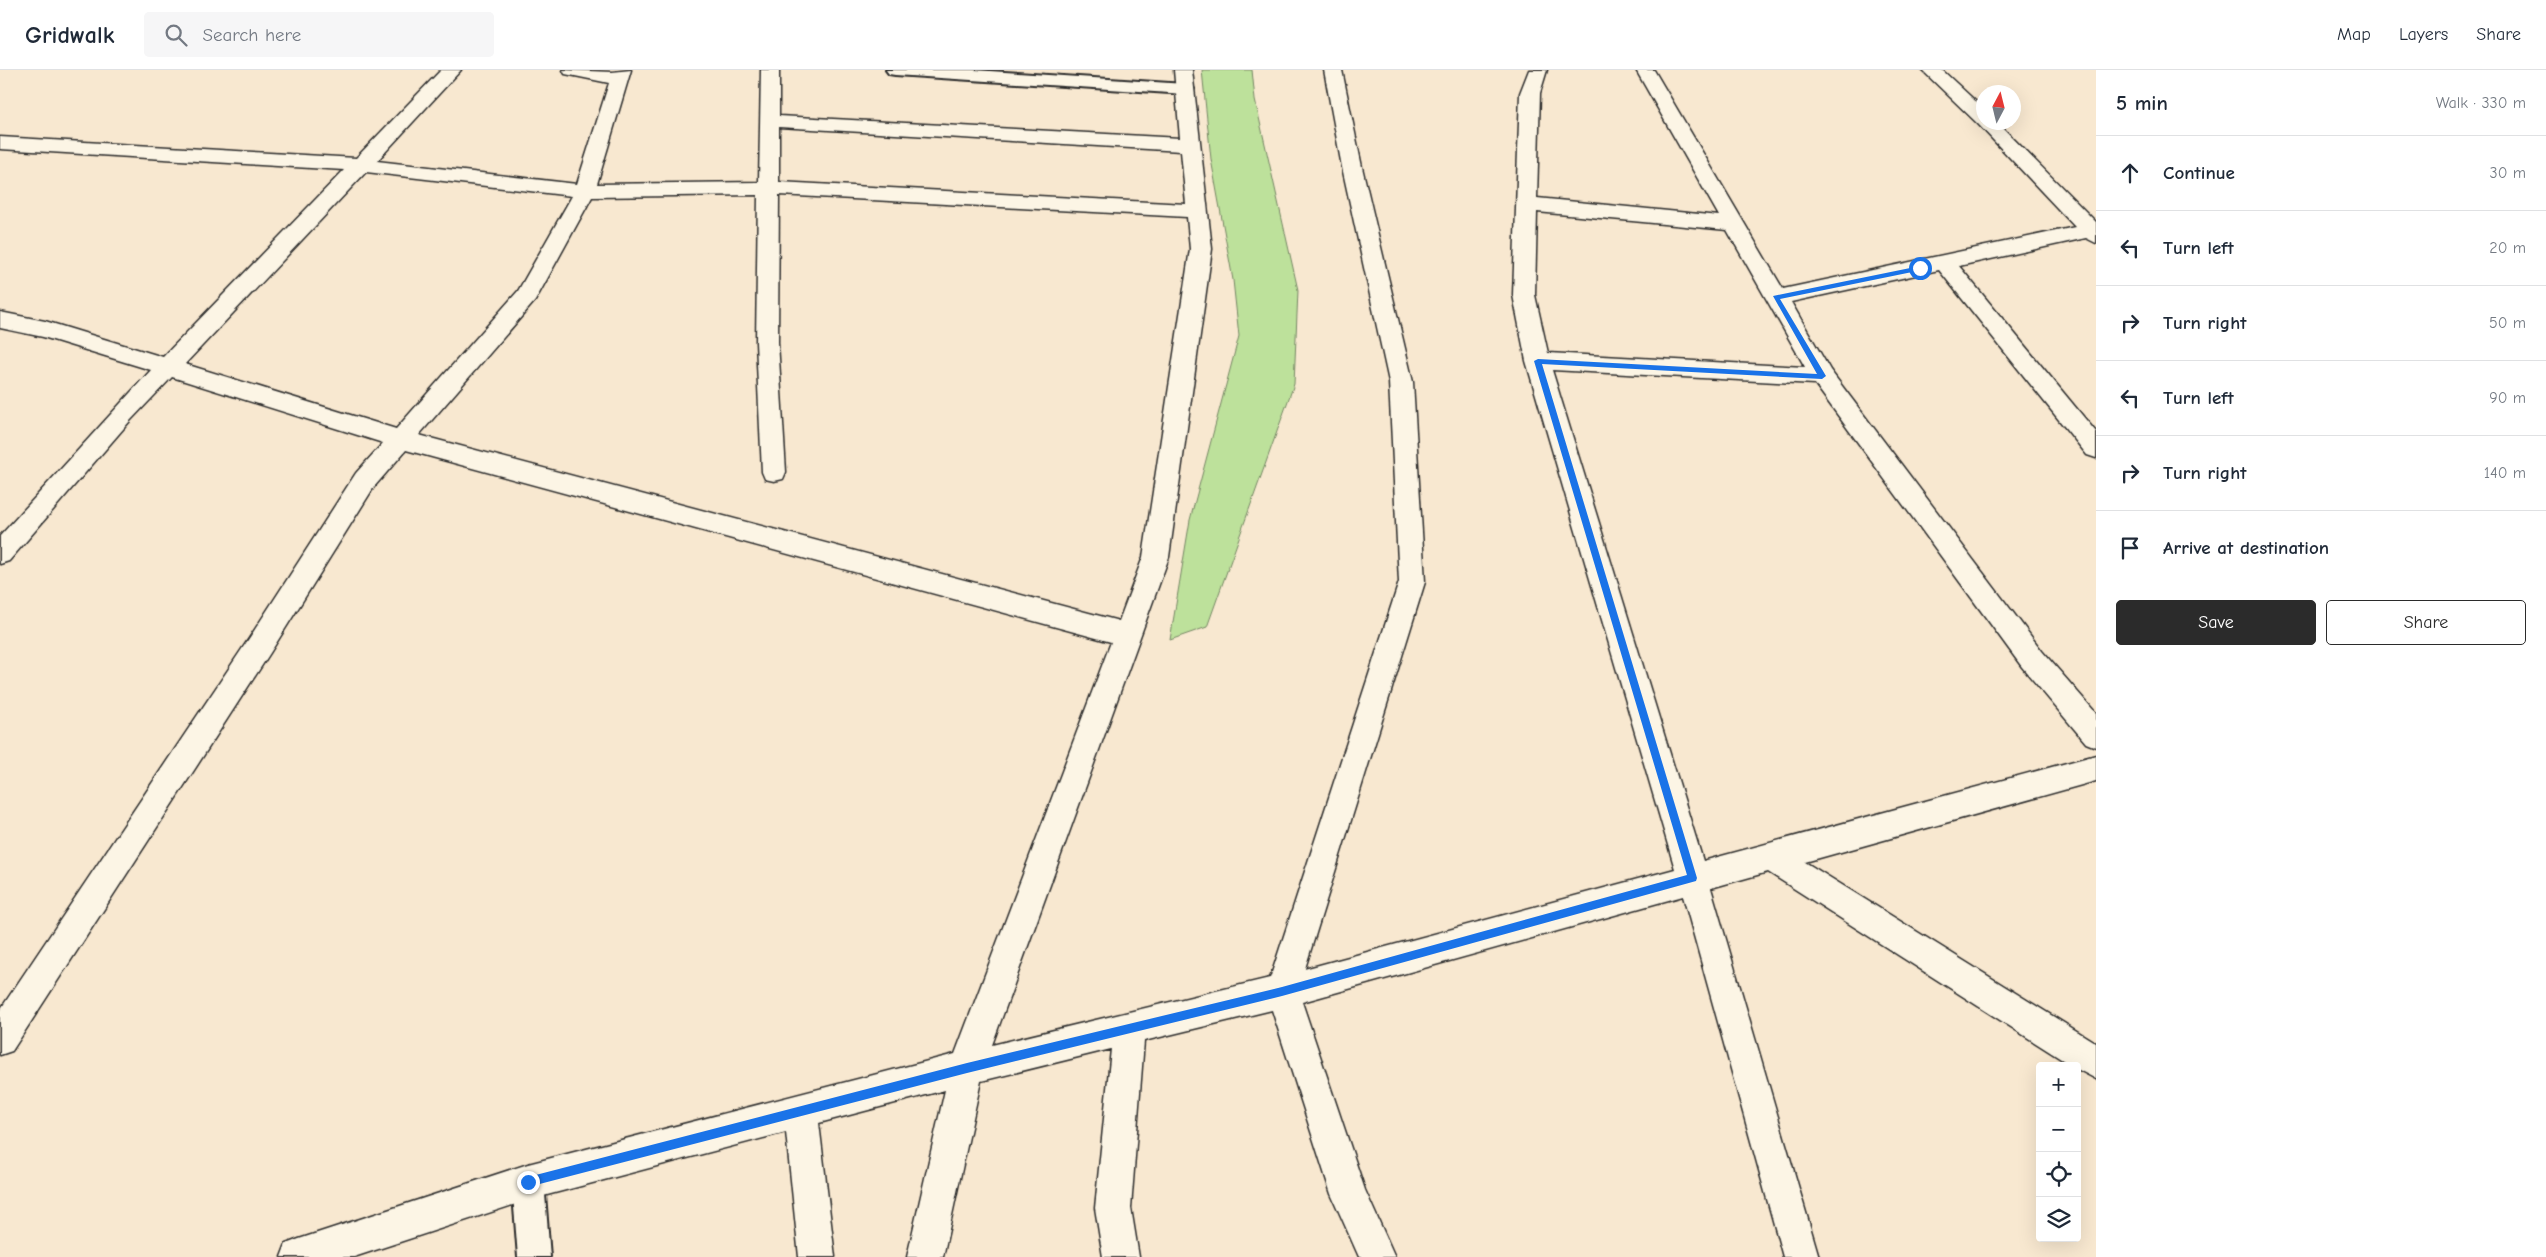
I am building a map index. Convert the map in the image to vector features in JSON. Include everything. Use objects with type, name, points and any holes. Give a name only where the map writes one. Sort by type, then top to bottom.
[{"type":"street","points":[[0,554],[122,415],[452,70]]},
{"type":"street","points":[[0,1039],[254,653],[365,480],[527,296],[585,191],[621,74],[572,70]]},
{"type":"street","points":[[770,70],[766,342],[774,472]]},
{"type":"street","points":[[1333,70],[1352,167],[1401,382],[1412,582],[1282,991],[1349,1194],[1378,1257]]},
{"type":"street","points":[[1538,70],[1530,93],[1524,294],[1538,361],[1693,878],[1801,1257]]},
{"type":"street","points":[[1645,70],[1822,376],[2032,659],[2096,734]]},
{"type":"street","points":[[1931,70],[1976,112]]},
{"type":"street","points":[[925,1257],[967,1068],[1156,558],[1201,249],[1184,80]]},
{"type":"street","points":[[769,121],[1190,146]]},
{"type":"street","points":[[1994,130],[2094,232]]},
{"type":"street","points":[[0,143],[361,165],[585,191],[768,188],[1198,211]]},
{"type":"street","points":[[1526,204],[1735,224]]},
{"type":"street","points":[[1776,298],[2094,232]]},
{"type":"street","points":[[1944,262],[2096,449]]},
{"type":"street","points":[[0,320],[46,329],[400,439],[1128,635]]},
{"type":"street","points":[[1538,361],[1822,376]]},
{"type":"street","points":[[299,1257],[528,1182],[967,1068],[1282,991],[2096,768]]},
{"type":"street","points":[[1771,857],[2096,1062]]},
{"type":"street","points":[[1121,1257],[1113,1208],[1129,1028]]},
{"type":"street","points":[[801,1112],[817,1257]]},
{"type":"lane","points":[[895,70],[1184,80]]},
{"type":"lane","points":[[528,1182],[534,1257]]},
{"type":"green space","points":[[1202,70],[1252,70],[1255,100],[1298,290],[1294,384],[1207,627],[1170,640],[1190,520],[1239,336],[1233,280],[1211,159]]},
{"type":"route","points":[[528,1182],[967,1068],[1282,991],[1693,878],[1538,361],[1822,376],[1776,298],[1920,268]]}]
